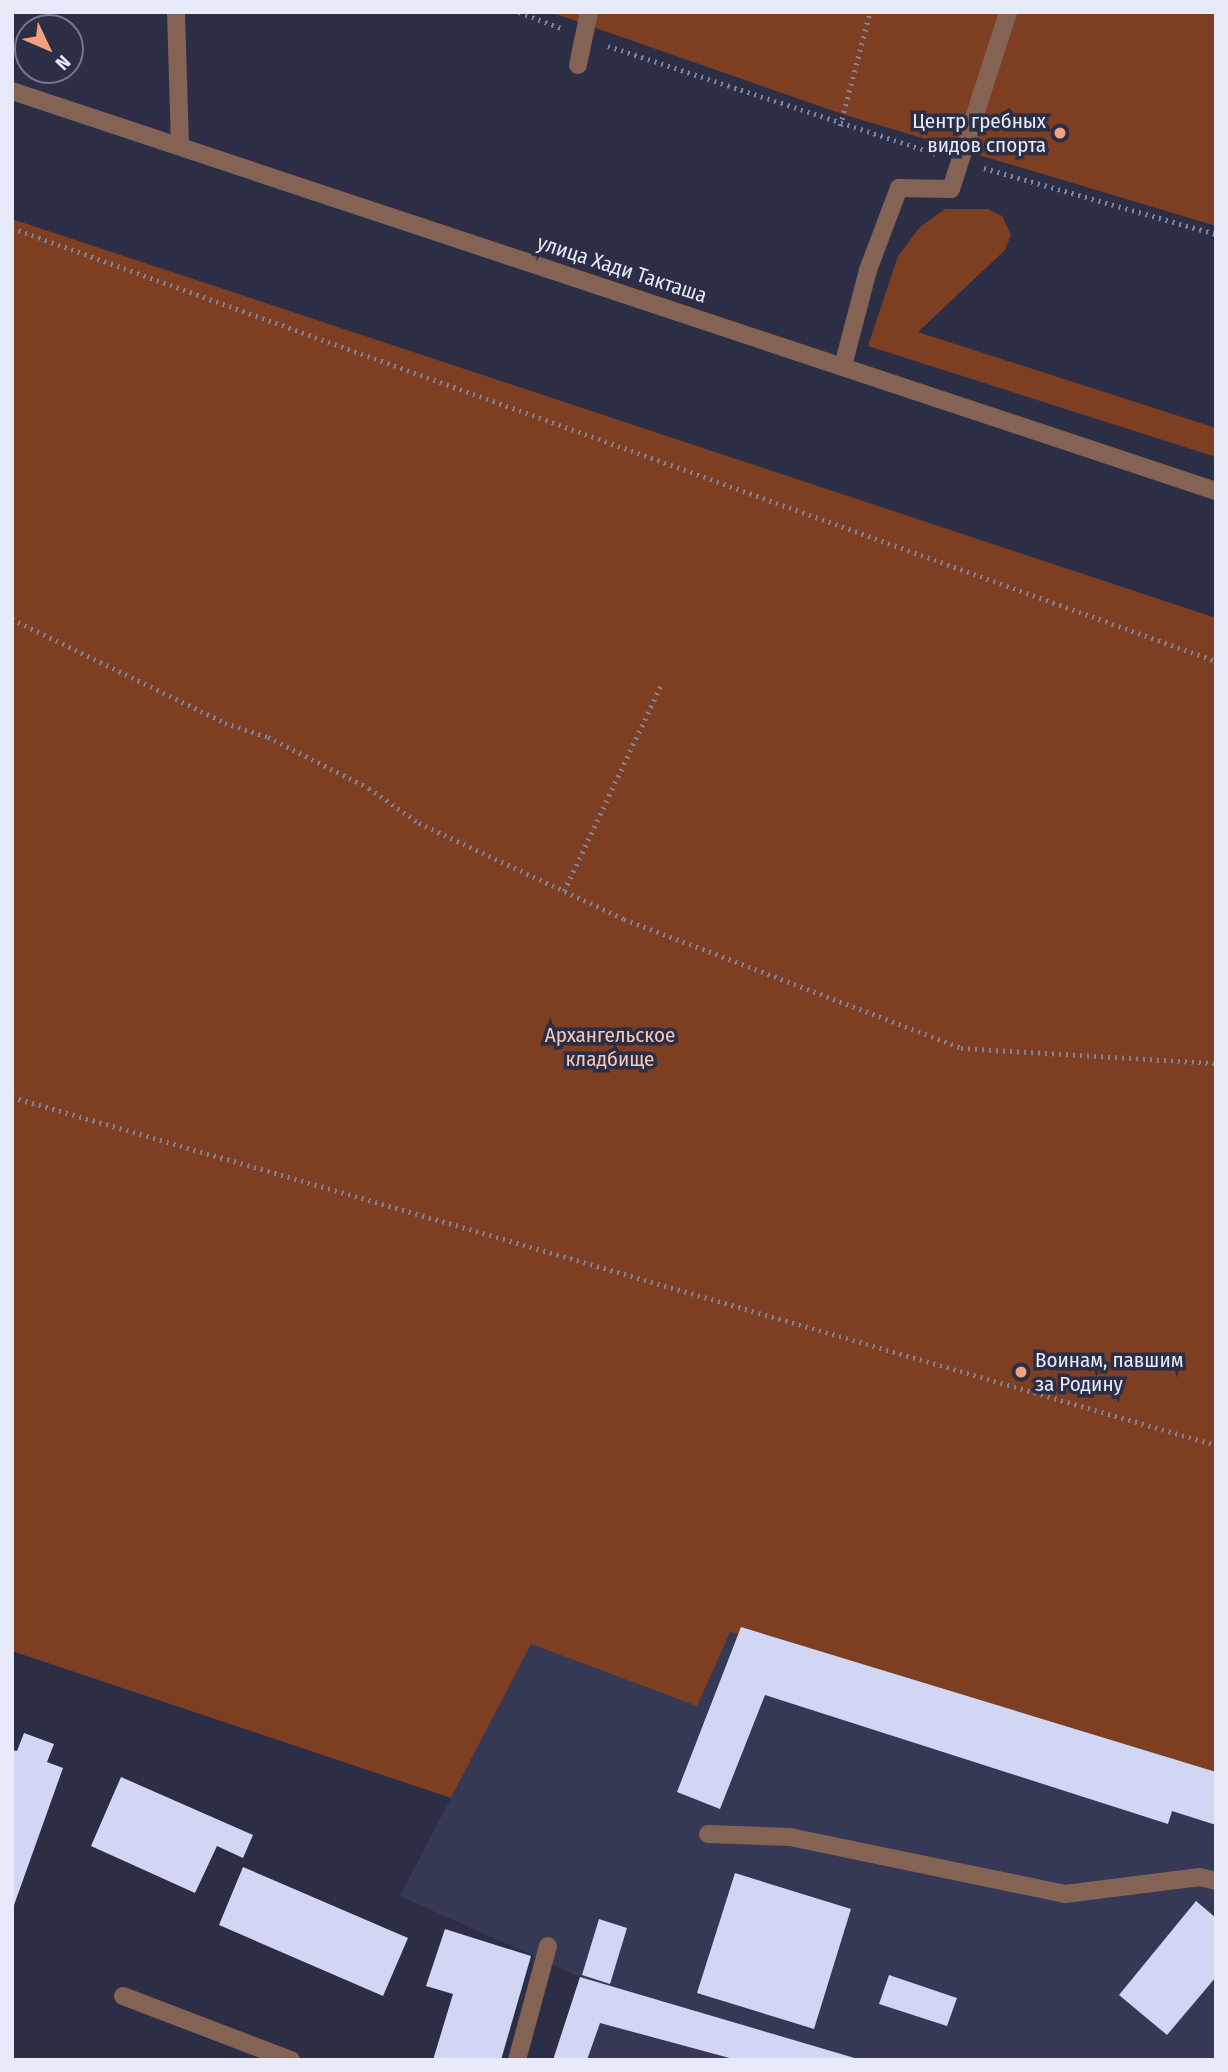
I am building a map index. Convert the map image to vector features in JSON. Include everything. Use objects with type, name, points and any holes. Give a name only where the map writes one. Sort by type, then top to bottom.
[{"type":"street","points":[[176,12],[180,146]]},
{"type":"street","points":[[578,65],[589,12]]},
{"type":"street","points":[[844,366],[868,270],[899,188],[951,189],[1008,12]]},
{"type":"street","name":"улица Хади Такташа","points":[[12,91],[1216,491]]},
{"type":"street","points":[[708,1834],[790,1837],[1065,1894],[1200,1877],[1216,1881]]},
{"type":"street","points":[[517,2060],[548,1946]]},
{"type":"street","points":[[123,1996],[291,2060]]},
{"type":"path","points":[[519,12],[585,38],[840,126],[1216,234]]},
{"type":"path","points":[[840,126],[870,12]]},
{"type":"path","points":[[12,228],[1216,661]]},
{"type":"path","points":[[12,620],[225,723],[268,737],[369,788],[419,823],[564,891],[961,1048],[1216,1063]]},
{"type":"path","points":[[564,891],[662,684]]},
{"type":"path","points":[[12,1097],[1216,1445]]},
{"type":"shaded area","points":[[729,1632],[1216,1774],[1216,2060],[553,2060],[580,1977],[400,1896],[531,1644],[697,1705]]},
{"type":"green space","name":"Центр гребных видов спорта","points":[[550,12],[1216,12],[1216,226],[842,114]]},
{"type":"green space","points":[[945,209],[988,209],[1002,216],[1011,235],[1005,250],[918,332],[1216,428],[1216,457],[868,346],[898,256],[920,227]]},
{"type":"green space","name":"Архангельское кладбище","points":[[12,219],[1216,618],[1216,1774],[730,1632],[697,1706],[531,1644],[451,1798],[12,1651]]},
{"type":"building","points":[[741,1627],[1216,1772],[1216,1825],[1172,1811],[1168,1824],[765,1695],[720,1809],[677,1792]]},
{"type":"building","points":[[24,1733],[54,1744],[47,1762],[63,1768],[13,1908],[12,1750],[17,1751]]},
{"type":"building","points":[[121,1777],[253,1835],[243,1858],[217,1846],[195,1893],[91,1846]]},
{"type":"building","points":[[243,1867],[408,1938],[383,1996],[219,1925]]},
{"type":"building","points":[[735,1873],[851,1909],[814,2029],[697,1993]]},
{"type":"building","points":[[1196,1901],[1216,1918],[1216,1977],[1167,2035],[1119,1995]]},
{"type":"building","points":[[599,1919],[627,1928],[610,1984],[582,1975]]},
{"type":"building","points":[[445,1929],[531,1956],[501,2060],[433,2060],[453,1994],[426,1986]]},
{"type":"building","points":[[889,1975],[957,1998],[947,2026],[879,2004]]},
{"type":"building","points":[[580,1977],[858,2059],[737,2060],[600,2023],[587,2060],[553,2060]]},
{"type":"place","name":"Центр гребных видов спорта","points":[[1060,133]]},
{"type":"place","name":"Воинам, павшим за Родину","points":[[1021,1372]]}]
